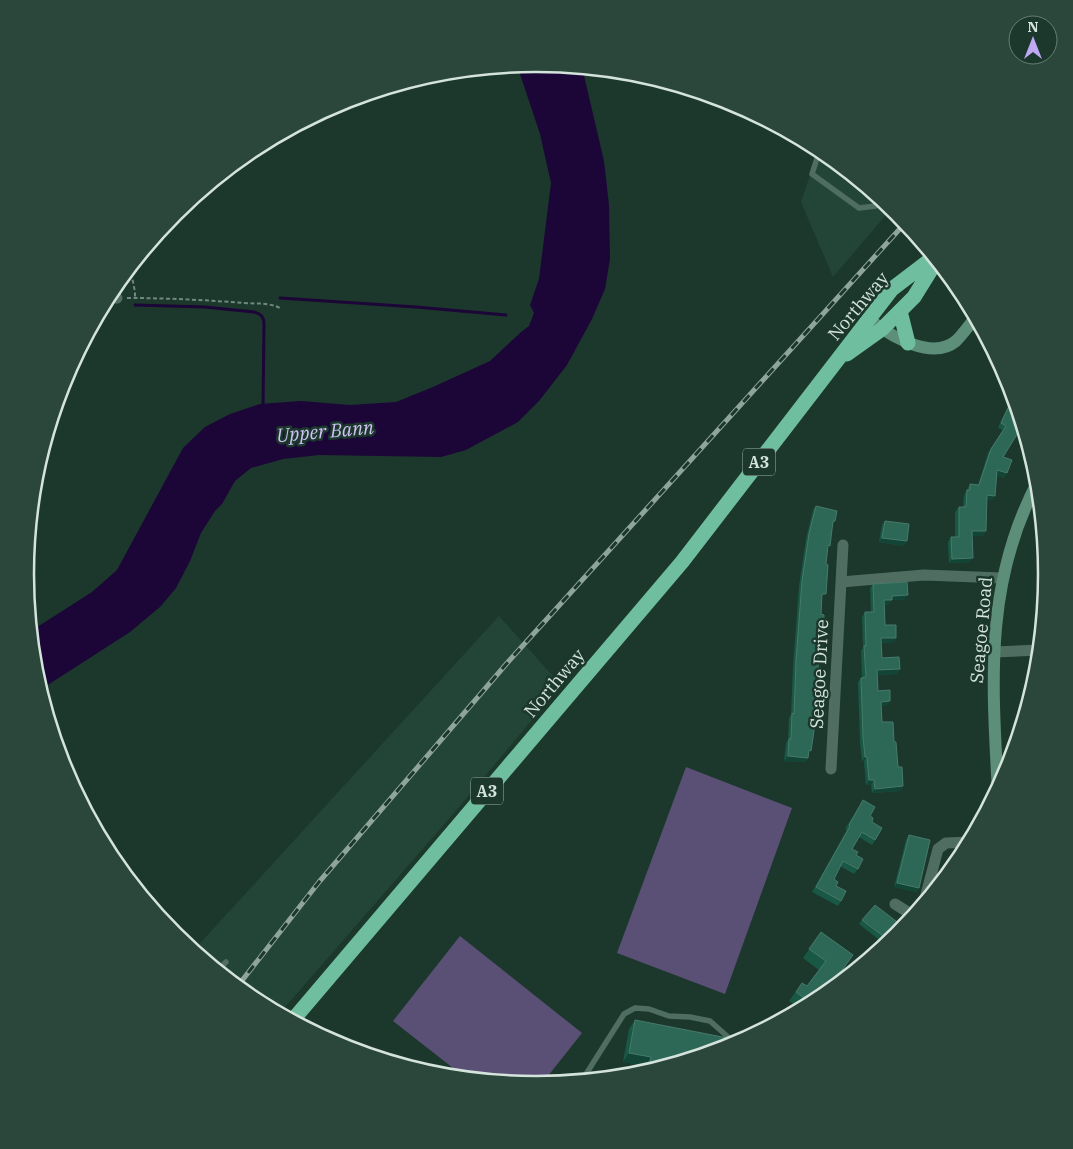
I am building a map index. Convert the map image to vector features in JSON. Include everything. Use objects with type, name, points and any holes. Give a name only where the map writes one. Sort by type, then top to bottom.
[{"type":"highway","name":"Northway","points":[[836,362],[874,324],[892,289],[929,261]]},
{"type":"highway","name":"Northway","points":[[296,1016],[682,562],[846,348],[864,330],[900,311],[914,297],[933,266]]},
{"type":"highway","points":[[900,311],[908,343]]},
{"type":"main road","points":[[874,324],[908,343],[943,348],[956,341],[972,322]]},
{"type":"main road","name":"Seagoe Road","points":[[997,775],[993,696],[996,613],[1002,578],[1011,544],[1033,494]]},
{"type":"street","name":"Seagoe Drive","points":[[831,768],[843,545]]},
{"type":"street","points":[[841,582],[924,575],[1002,578]]},
{"type":"street","points":[[994,652],[1033,650]]},
{"type":"street","points":[[927,890],[938,849],[946,843],[962,842]]},
{"type":"street","points":[[895,904],[908,912]]},
{"type":"lane","points":[[817,157],[812,174],[859,208],[877,205]]},
{"type":"lane","points":[[222,966],[226,962]]},
{"type":"lane","points":[[586,1074],[624,1014],[635,1008],[649,1009],[668,1016],[690,1017],[710,1021],[730,1039]]},
{"type":"path","points":[[132,276],[135,298]]},
{"type":"path","points":[[116,298],[269,303],[282,309]]},
{"type":"shaded area","points":[[816,156],[843,176],[887,214],[833,277],[801,202]]},
{"type":"shaded area","points":[[499,616],[561,685],[460,806],[283,1009],[230,973],[198,946]]},
{"type":"shaded area","points":[[686,767],[792,808],[725,994],[617,953]]},
{"type":"shaded area","points":[[460,936],[582,1033],[547,1077],[504,1076],[457,1071],[393,1021]]},
{"type":"water","name":"Upper Bann","points":[[520,73],[584,74],[604,161],[609,205],[610,259],[605,289],[592,319],[567,365],[539,401],[518,422],[466,450],[441,457],[319,455],[283,459],[251,468],[235,481],[222,504],[215,511],[201,533],[190,561],[176,588],[160,607],[130,632],[46,686],[37,627],[92,592],[117,570],[183,448],[205,427],[230,414],[260,404],[301,401],[350,405],[396,402],[490,361],[529,326],[534,313],[530,305],[539,279],[551,183],[540,134]]},
{"type":"building","points":[[1009,406],[1011,407],[1018,431],[1003,457],[1012,460],[1007,473],[997,470],[995,496],[987,495],[986,531],[972,531],[973,558],[952,559],[951,537],[959,537],[959,507],[966,507],[967,490],[970,490],[970,484],[979,485],[991,449],[1006,426],[1001,423]]},
{"type":"building","points":[[816,506],[837,511],[835,521],[833,521],[830,546],[828,545],[826,594],[822,594],[823,635],[822,646],[819,646],[817,698],[814,698],[814,731],[808,758],[788,756],[792,713],[794,714],[802,581],[809,534]]},
{"type":"building","points":[[885,521],[909,524],[907,541],[882,538]]},
{"type":"building","points":[[907,582],[908,595],[892,596],[892,600],[884,600],[885,625],[896,625],[896,638],[881,638],[882,658],[899,657],[900,669],[877,670],[878,691],[890,690],[890,701],[881,702],[882,722],[893,722],[894,742],[896,742],[898,767],[902,767],[903,786],[875,789],[874,780],[869,780],[863,737],[861,678],[866,677],[864,646],[866,646],[865,612],[874,612],[873,584]]},
{"type":"building","points":[[863,800],[875,807],[870,816],[873,818],[872,822],[882,828],[875,840],[862,832],[852,849],[858,852],[856,855],[863,859],[858,869],[843,861],[834,879],[838,882],[836,886],[846,891],[841,901],[816,887]]},
{"type":"building","points":[[909,835],[930,840],[919,888],[897,883]]},
{"type":"building","points":[[875,905],[898,923],[884,937],[862,920]]},
{"type":"building","points":[[821,932],[853,955],[836,978],[806,999],[796,992],[802,983],[807,986],[826,961],[809,949]]},
{"type":"building","points":[[635,1020],[730,1038],[698,1051],[653,1063],[650,1063],[651,1057],[629,1053]]},
{"type":"waterway","points":[[280,298],[506,315]]},
{"type":"waterway","points":[[135,305],[205,307],[254,312],[260,315],[263,318],[264,324],[263,406]]},
{"type":"railway","points":[[241,981],[319,882],[508,662],[900,228]]}]
